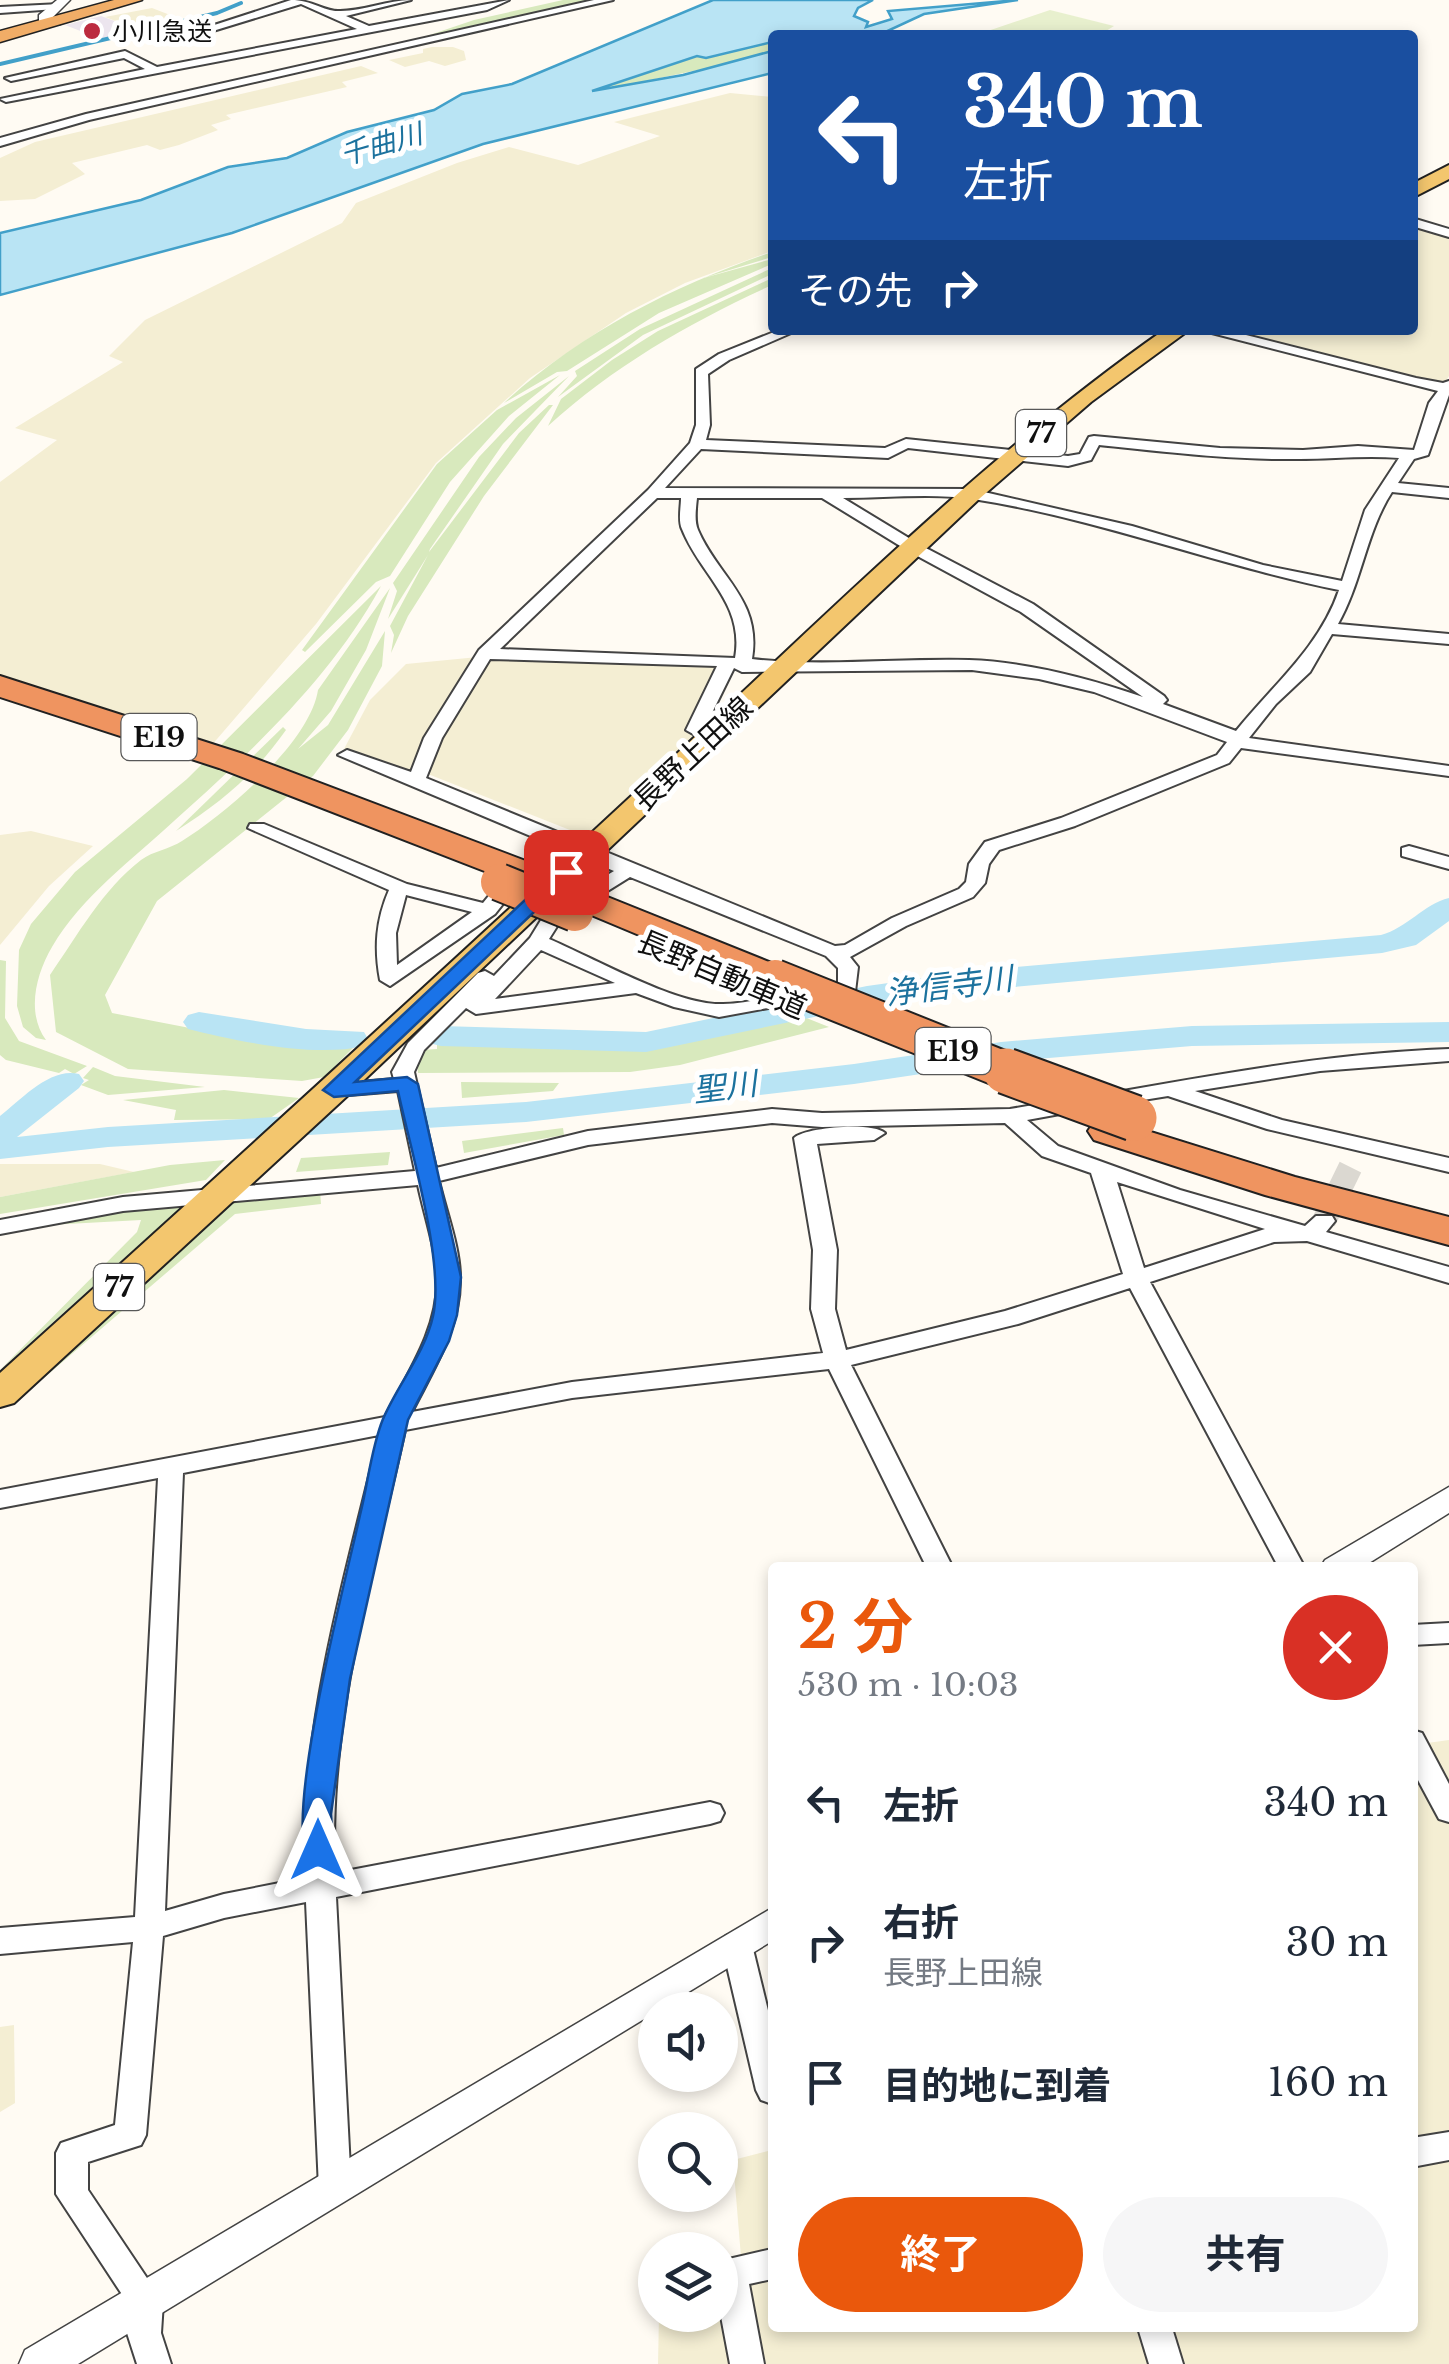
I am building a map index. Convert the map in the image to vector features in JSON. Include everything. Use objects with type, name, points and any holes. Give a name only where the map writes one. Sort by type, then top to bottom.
[{"type":"highway","points":[[0,34],[98,0]]},
{"type":"highway","points":[[60,11],[112,0]]},
{"type":"highway","points":[[60,11],[133,0]]},
{"type":"highway","name":"長野自動車道","points":[[0,686],[309,798],[502,888],[562,921],[766,984],[1115,1139],[1449,1231]]},
{"type":"highway","name":"長野自動車道","points":[[0,701],[309,798]]},
{"type":"highway","name":"長野自動車道","points":[[1115,1139],[1312,1174],[1449,1210]]},
{"type":"main road","points":[[1418,189],[1449,171]]},
{"type":"main road","name":"長野上田線","points":[[0,1394],[226,1189],[577,848],[716,734],[972,494],[1094,388],[1171,335]]},
{"type":"street","points":[[258,0],[281,7]]},
{"type":"street","points":[[210,60],[173,40],[302,0],[366,30]]},
{"type":"street","points":[[336,15],[380,2],[406,0]]},
{"type":"street","points":[[6,99],[504,0]]},
{"type":"street","points":[[2,141],[86,117],[608,0]]},
{"type":"street","points":[[0,10],[60,11]]},
{"type":"street","points":[[397,48],[396,45],[469,21],[469,10]]},
{"type":"street","points":[[262,14],[279,22]]},
{"type":"street","points":[[217,27],[231,35]]},
{"type":"street","points":[[296,31],[314,40]]},
{"type":"street","points":[[49,107],[267,58],[253,48]]},
{"type":"street","points":[[11,78],[126,54],[170,79]]},
{"type":"street","points":[[0,68],[49,107],[52,116],[2,141]]},
{"type":"street","points":[[56,69],[82,84]]},
{"type":"street","points":[[1418,224],[1449,232]]},
{"type":"street","points":[[417,779],[433,738],[485,654],[653,493],[698,444],[703,426],[701,372],[724,357],[779,335]]},
{"type":"street","points":[[698,444],[888,454],[906,443],[1082,459],[1094,440],[1240,454],[1358,450],[1420,454],[1436,403],[1448,387],[1376,375],[1279,344],[1233,335]]},
{"type":"street","points":[[1432,424],[1449,424]]},
{"type":"street","points":[[833,952],[850,951],[899,922],[966,893],[975,883],[979,864],[992,846],[1068,822],[1198,772],[1223,758],[1240,742],[1270,700],[1304,668],[1348,587],[1364,529],[1408,456]]},
{"type":"street","points":[[1390,486],[1449,493]]},
{"type":"street","points":[[653,493],[972,494],[1126,529],[1260,568],[1348,587]]},
{"type":"street","points":[[689,494],[688,527],[735,598],[747,639],[695,730],[716,734]]},
{"type":"street","points":[[828,496],[916,549],[1027,608],[1178,713]]},
{"type":"street","points":[[1327,628],[1449,639]]},
{"type":"street","points":[[485,654],[648,657],[784,668],[972,665],[1100,688],[1178,713],[1240,742],[1447,769]]},
{"type":"street","points":[[347,755],[417,779],[833,952],[848,967],[848,988],[814,989],[786,999],[721,1011],[706,1010],[642,986],[553,916],[630,869]]},
{"type":"street","points":[[256,828],[400,888],[502,888]]},
{"type":"street","points":[[502,888],[499,896],[577,848]]},
{"type":"street","points":[[1409,852],[1449,863]]},
{"type":"street","points":[[400,888],[391,907],[382,949],[390,980],[502,888]]},
{"type":"street","points":[[562,921],[476,1008],[642,986]]},
{"type":"street","points":[[335,2188],[317,1814],[336,1679],[395,1420],[436,1341],[445,1315],[449,1277],[403,1072],[416,1047],[522,940],[562,921]]},
{"type":"street","points":[[0,1227],[226,1189],[290,1188],[426,1172],[588,1138],[677,1126],[772,1116],[822,1120],[1010,1116],[1311,1064],[1387,1056],[1449,1055]]},
{"type":"street","points":[[323,1095],[409,1089]]},
{"type":"street","points":[[1172,1089],[1356,1155],[1449,1165]]},
{"type":"street","points":[[1010,1116],[1050,1150],[1115,1139],[1317,1227],[1449,1275]]},
{"type":"street","points":[[937,1562],[837,1360],[822,1308],[826,1250],[806,1138],[943,1127],[952,1117]]},
{"type":"street","points":[[1115,1139],[1136,1276],[1289,1562]]},
{"type":"street","points":[[0,1501],[395,1420],[465,1412],[572,1390],[837,1360],[1010,1318],[1272,1235],[1317,1227]]},
{"type":"street","points":[[154,2364],[144,2332],[146,2302],[72,2194],[72,2153],[130,2135],[149,1928],[171,1465]]},
{"type":"street","points":[[1346,1562],[1449,1498]]},
{"type":"street","points":[[1418,1634],[1449,1633]]},
{"type":"street","points":[[1418,1752],[1449,1811]]},
{"type":"street","points":[[0,1940],[149,1928],[224,1906],[710,1813]]},
{"type":"street","points":[[40,2364],[768,1925]]},
{"type":"street","points":[[737,1944],[768,2073]]},
{"type":"street","points":[[1418,2152],[1449,2146]]},
{"type":"street","points":[[747,2364],[730,2273],[768,2265]]},
{"type":"street","points":[[1156,2332],[1166,2364]]},
{"type":"shaded area","points":[[152,8],[183,20],[142,31],[105,17]]},
{"type":"shaded area","points":[[101,16],[142,31],[106,41],[65,25]]},
{"type":"shaded area","points":[[423,49],[464,51],[466,60],[445,66],[429,61],[405,67],[389,60],[423,53]]},
{"type":"shaded area","points":[[361,66],[378,73],[342,82],[347,87],[226,115],[231,119],[211,125],[218,130],[179,145],[160,150],[147,145],[72,163],[85,174],[35,199],[0,201],[0,158],[35,142]]},
{"type":"shaded area","points":[[730,93],[768,97],[768,252],[685,283],[626,313],[530,378],[436,463],[316,624],[211,746],[0,678],[0,482],[57,440],[15,428],[123,362],[109,356],[145,320],[342,223],[356,203],[509,147],[578,165],[660,136],[614,122]]},
{"type":"shaded area","points":[[1418,226],[1449,235],[1449,376],[1443,385],[1381,374],[1282,343],[1241,335],[1418,335]]},
{"type":"shaded area","points":[[488,656],[721,665],[700,734],[585,836],[428,774],[438,741]]},
{"type":"shaded area","points":[[478,657],[413,772],[344,749],[370,700],[406,664]]},
{"type":"shaded area","points":[[31,831],[93,846],[49,886],[0,945],[0,835]]},
{"type":"shaded area","points":[[0,1164],[100,1164],[134,1172],[0,1197]]},
{"type":"shaded area","points":[[1449,1740],[1449,2364],[658,2364],[659,2332],[738,2332],[738,2159],[768,2151],[768,2332],[1418,2332],[1418,1744]]},
{"type":"shaded area","points":[[14,2025],[15,2103],[0,2112],[0,2027]]},
{"type":"green space","points":[[563,0],[598,0],[400,45],[474,20]]},
{"type":"green space","points":[[1050,10],[1114,26],[1108,30],[991,30]]},
{"type":"green space","points":[[768,43],[768,52],[746,60],[583,94],[697,56]]},
{"type":"green space","points":[[768,253],[768,258],[706,277]]},
{"type":"green space","points":[[768,260],[768,266],[659,313],[567,371],[557,372],[504,403],[598,332],[704,278]]},
{"type":"green space","points":[[768,270],[768,276],[643,335],[558,397],[577,376],[575,371],[640,329]]},
{"type":"green space","points":[[768,280],[768,287],[712,314],[627,364],[548,426],[561,399],[658,331]]},
{"type":"green space","points":[[560,375],[509,416],[450,482],[390,576],[376,582],[305,652],[302,650],[437,464],[497,410]]},
{"type":"green space","points":[[569,376],[503,444],[430,549],[429,552],[519,433],[553,405],[484,496],[408,616],[391,653],[394,635],[390,626],[428,555],[388,619],[397,591],[393,583],[479,457],[516,418]]},
{"type":"green space","points":[[381,586],[338,652],[288,712],[108,880],[64,929],[46,958],[38,981],[36,1018],[46,1040],[36,1038],[23,1027],[17,1006],[19,950],[31,924],[75,872],[187,779]]},
{"type":"green space","points":[[390,588],[366,650],[331,711],[298,749],[328,725],[385,631],[382,666],[348,730],[313,776],[157,901],[105,995],[112,1013],[283,1046],[354,1047],[324,1077],[302,1081],[128,1069],[56,1032],[50,975],[91,914],[141,860],[200,829],[264,774],[300,732],[318,690]]},
{"type":"green space","points":[[283,727],[286,730],[249,774],[176,831]]},
{"type":"green space","points":[[0,960],[6,961],[5,1018],[19,1041],[87,1066],[74,1074],[65,1069],[59,1073],[6,1060],[0,1055]]},
{"type":"green space","points":[[799,1015],[829,1027],[680,1065],[630,1072],[418,1073],[417,1056],[421,1050],[437,1049],[437,1041],[662,1047]]},
{"type":"green space","points":[[93,1067],[115,1076],[205,1087],[108,1095],[81,1085],[89,1080],[83,1078]]},
{"type":"green space","points":[[461,1082],[559,1083],[553,1091],[462,1098]]},
{"type":"green space","points":[[224,1090],[299,1098],[269,1119],[174,1120],[176,1110],[123,1100]]},
{"type":"green space","points":[[563,1128],[564,1135],[464,1153],[462,1141]]},
{"type":"green space","points":[[390,1152],[388,1165],[296,1172],[301,1158]]},
{"type":"green space","points":[[225,1160],[206,1180],[0,1214],[0,1197],[170,1165]]},
{"type":"green space","points":[[320,1190],[321,1204],[235,1214],[24,1395],[235,1201]]},
{"type":"green space","points":[[170,1203],[180,1208],[0,1370],[137,1232],[141,1220],[30,1226]]},
{"type":"water","name":"千曲川","points":[[713,0],[873,0],[858,8],[854,16],[868,22],[866,27],[892,19],[888,11],[1018,0],[924,14],[890,30],[768,30],[768,43],[706,58],[697,56],[592,91],[683,75],[768,52],[768,74],[483,144],[232,233],[0,295],[0,233],[141,200],[228,167],[287,158],[347,132],[434,110],[462,94],[512,84]]},
{"type":"waterway","points":[[0,64],[217,13],[241,3]]},
{"type":"waterway","name":"浄信寺川","points":[[441,1036],[646,1042],[867,996],[982,980],[1382,944],[1405,938],[1449,907]]},
{"type":"waterway","name":"浄信寺川","points":[[199,1022],[306,1039],[352,1039]]},
{"type":"waterway","name":"聖川","points":[[0,1149],[108,1137],[526,1112],[854,1074],[1001,1052],[1192,1036],[1449,1032]]},
{"type":"waterway","name":"浄信寺川","points":[[0,1133],[67,1081]]},
{"type":"tunnel","points":[[1324,1221],[1351,1166]]},
{"type":"place","name":"小川急送","points":[[92,31]]},
{"type":"route","points":[[318,1850],[317,1814],[336,1679],[386,1458],[395,1420],[436,1341],[445,1315],[449,1277],[407,1084],[334,1090],[566,872]]}]
